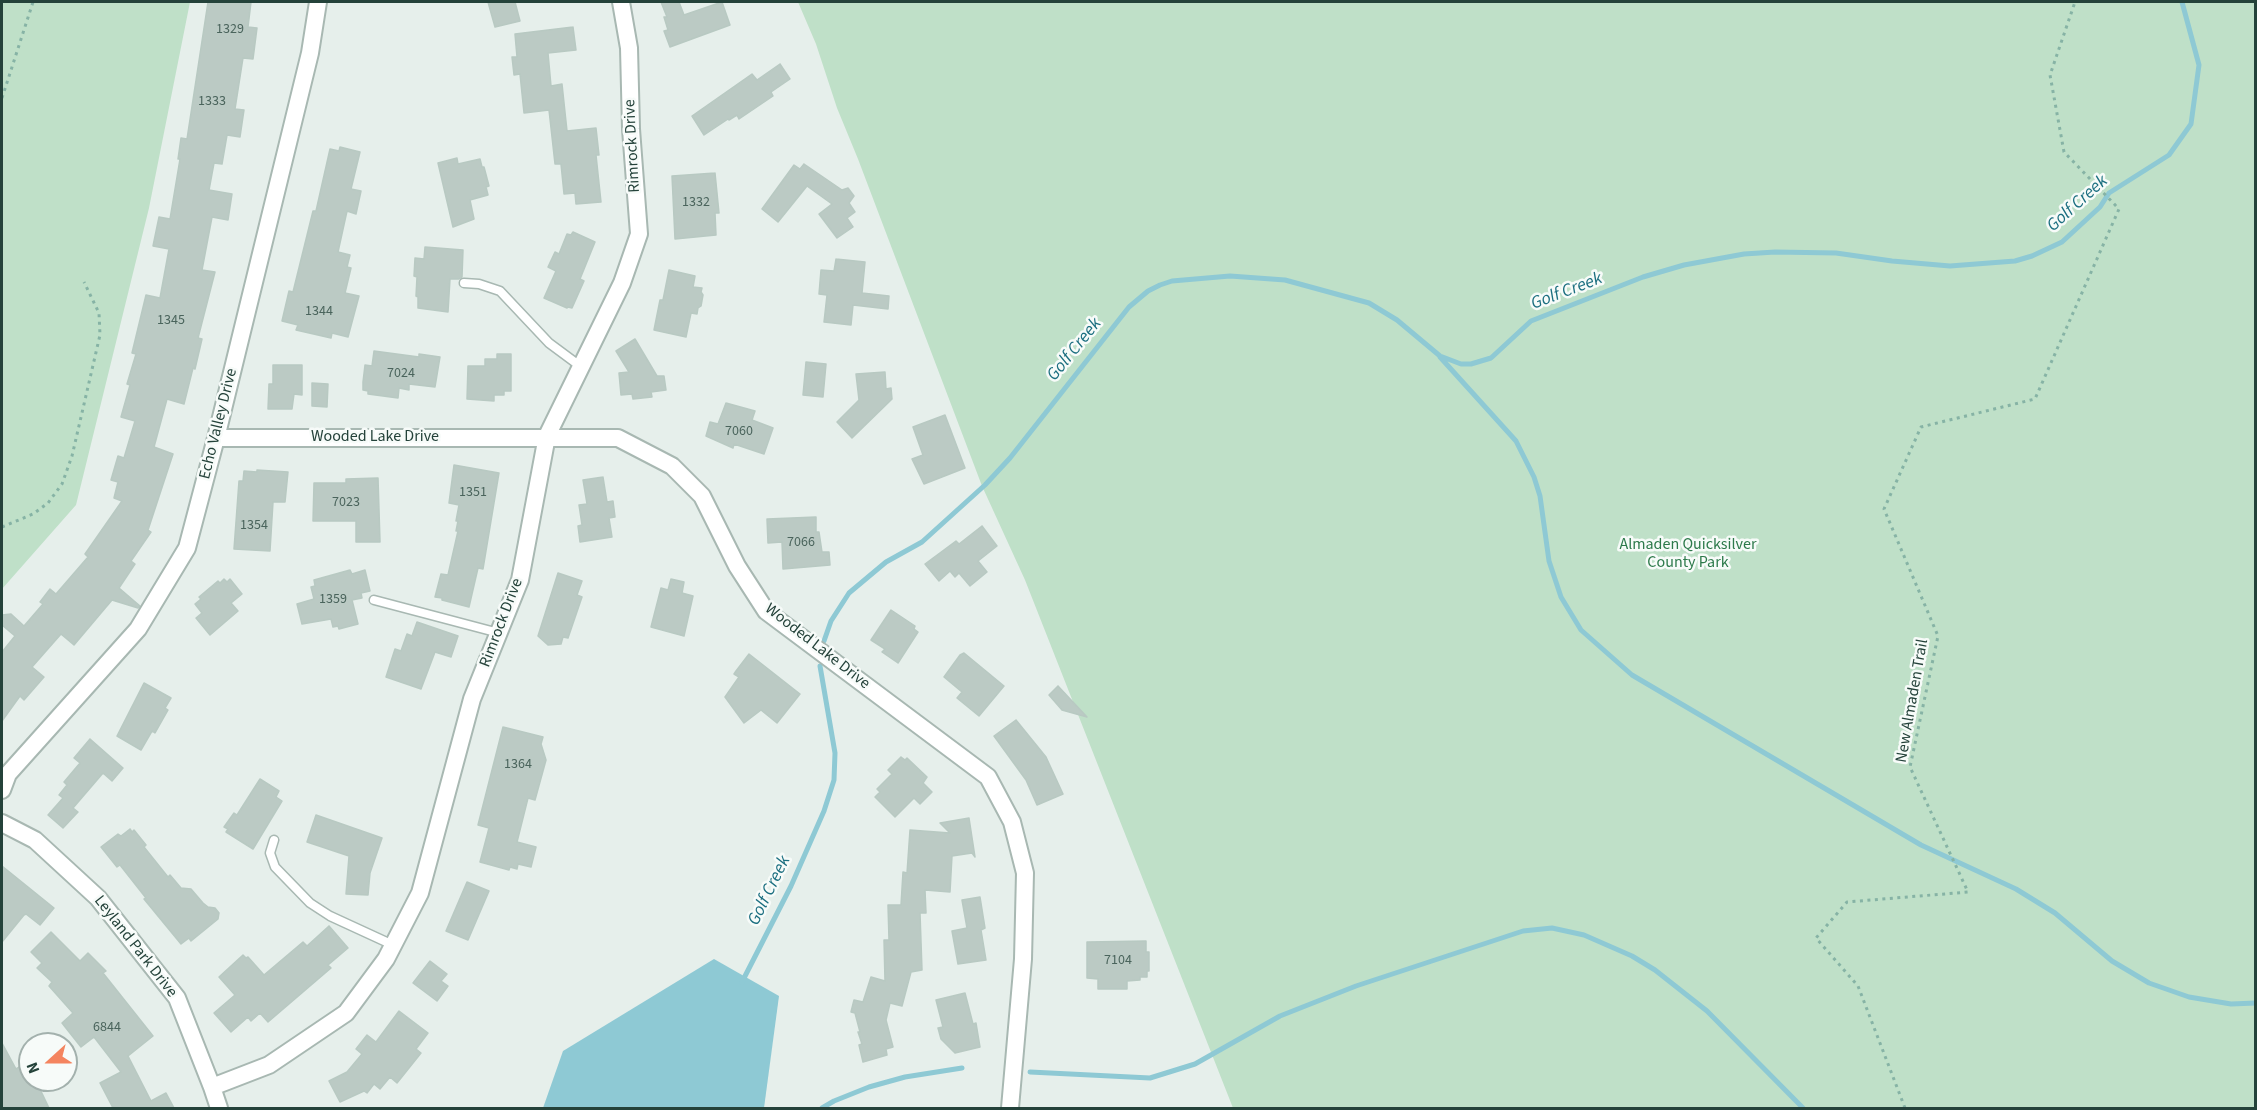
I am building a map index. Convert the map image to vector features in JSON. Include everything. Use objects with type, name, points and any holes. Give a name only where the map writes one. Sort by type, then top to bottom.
[{"type":"street","name":"Echo Valley Drive","points":[[2,790],[8,774],[138,629],[187,548],[310,53],[318,2]]},
{"type":"street","name":"Rimrock Drive","points":[[212,1087],[269,1065],[346,1013],[386,958],[420,893],[472,699],[520,580],[547,436],[622,283],[639,234],[631,129],[629,48],[621,2]]},
{"type":"street","name":"Wooded Lake Drive","points":[[216,438],[547,436],[618,438],[672,466],[702,495],[736,566],[766,611],[988,777],[1011,822],[1025,873],[1023,958],[1010,1108]]},
{"type":"street","name":"Leyland Park Drive","points":[[2,822],[35,840],[98,898],[177,998],[219,1108]]},
{"type":"lane","points":[[464,283],[479,284],[500,291],[549,343],[580,366]]},
{"type":"lane","points":[[374,600],[499,633]]},
{"type":"lane","points":[[274,840],[270,853],[275,867],[310,903],[330,916],[393,945]]},
{"type":"path","points":[[2,98],[33,2]]},
{"type":"path","name":"New Almaden Trail","points":[[1905,1108],[1858,987],[1816,938],[1847,902],[1968,892],[1910,767],[1938,636],[1884,509],[1921,427],[2035,399],[2119,209],[2064,152],[2050,75],[2075,2]]},
{"type":"path","points":[[2,527],[33,514],[48,503],[62,484],[72,456],[100,335],[99,313],[84,282]]},
{"type":"green space","points":[[2,2],[190,2],[149,208],[76,505],[2,589]]},
{"type":"green space","name":"Almaden Quicksilver County Park","points":[[798,2],[2255,2],[2255,1108],[1233,1108],[1025,580],[982,486],[837,108],[816,44]]},
{"type":"water","points":[[714,959],[779,996],[764,1108],[543,1108],[563,1051]]},
{"type":"building","points":[[208,2],[251,2],[248,27],[257,28],[253,59],[243,58],[235,109],[244,110],[240,137],[227,135],[222,164],[214,163],[209,190],[232,194],[228,220],[212,217],[202,270],[215,272],[198,338],[202,339],[195,369],[193,368],[184,404],[167,399],[154,447],[173,454],[148,530],[151,532],[131,561],[135,564],[119,588],[140,606],[138,608],[112,600],[74,645],[61,634],[32,667],[44,677],[24,700],[20,696],[2,721],[2,652],[15,636],[2,625],[2,615],[11,614],[24,626],[43,604],[40,602],[50,589],[56,594],[88,557],[85,554],[122,501],[114,498],[118,482],[111,480],[118,456],[124,458],[135,421],[121,417],[130,385],[127,384],[136,354],[132,353],[146,295],[160,298],[169,249],[153,246],[159,217],[170,219],[180,159],[178,159],[181,138],[187,139]]},
{"type":"building","points":[[488,2],[515,2],[520,21],[495,27]]},
{"type":"building","points":[[661,2],[679,2],[684,15],[722,2],[730,25],[670,47],[664,31],[668,30],[664,17],[667,17]]},
{"type":"building","points":[[573,27],[576,50],[548,53],[551,86],[562,84],[567,131],[596,128],[599,155],[596,155],[601,202],[576,204],[575,193],[564,194],[561,164],[555,164],[549,110],[524,113],[520,74],[514,75],[512,57],[517,57],[515,34]]},
{"type":"building","points":[[780,64],[790,79],[771,92],[773,96],[739,119],[737,115],[728,119],[704,135],[692,116],[752,74],[757,80]]},
{"type":"building","points":[[340,147],[360,152],[351,189],[361,191],[356,214],[347,211],[338,252],[350,255],[347,267],[351,268],[345,293],[359,296],[348,337],[332,333],[331,338],[296,330],[298,325],[282,321],[289,291],[293,292],[313,211],[316,211],[330,149],[339,151]]},
{"type":"building","points":[[457,158],[458,164],[480,159],[489,186],[486,187],[488,195],[470,200],[474,219],[453,227],[438,163]]},
{"type":"building","points":[[804,164],[842,190],[848,188],[854,196],[849,203],[855,212],[847,218],[853,227],[837,238],[819,214],[832,204],[807,186],[778,222],[762,209],[794,165],[800,169]]},
{"type":"building","points":[[715,173],[719,213],[715,213],[716,235],[675,239],[672,176]]},
{"type":"building","points":[[573,232],[595,242],[580,279],[584,281],[572,308],[567,308],[544,298],[556,271],[548,267],[555,252],[559,254],[567,234],[571,235]]},
{"type":"building","points":[[425,247],[463,250],[462,277],[450,279],[448,312],[418,308],[417,277],[414,276],[415,258],[424,259]]},
{"type":"building","points":[[836,259],[865,262],[862,293],[889,296],[888,309],[853,305],[851,325],[824,322],[827,295],[819,294],[821,270],[834,271]]},
{"type":"building","points":[[669,270],[695,276],[693,287],[702,288],[701,306],[697,314],[691,313],[686,337],[654,330]]},
{"type":"building","points":[[635,339],[657,376],[664,376],[666,390],[651,392],[652,397],[633,399],[632,394],[621,395],[619,373],[629,372],[616,351]]},
{"type":"building","points":[[374,351],[419,357],[419,354],[440,357],[435,387],[409,384],[409,390],[399,388],[398,398],[368,394],[368,391],[363,390],[365,365],[372,366]]},
{"type":"building","points":[[497,354],[511,354],[511,391],[504,391],[504,395],[494,395],[494,401],[467,399],[468,366],[485,366],[485,359],[497,359]]},
{"type":"building","points":[[806,362],[826,364],[823,397],[803,395]]},
{"type":"building","points":[[273,365],[302,365],[302,395],[294,394],[292,409],[268,409],[269,384],[273,384]]},
{"type":"building","points":[[885,372],[886,389],[891,388],[892,399],[852,438],[837,422],[859,400],[856,374]]},
{"type":"building","points":[[312,383],[328,384],[327,407],[312,406]]},
{"type":"building","points":[[726,403],[755,411],[752,420],[773,428],[764,454],[734,444],[733,448],[706,436],[710,422],[718,424]]},
{"type":"building","points":[[945,415],[965,468],[924,484],[912,459],[923,455],[913,427]]},
{"type":"building","points":[[454,465],[499,473],[483,569],[478,568],[469,607],[435,597],[441,574],[448,575],[458,531],[456,531],[458,521],[456,521],[459,505],[449,503]]},
{"type":"building","points":[[257,470],[288,472],[285,502],[273,502],[270,551],[234,549],[239,481],[243,481],[244,471],[257,472]]},
{"type":"building","points":[[603,477],[607,502],[613,501],[615,517],[609,518],[612,537],[580,542],[578,526],[582,525],[579,505],[587,504],[583,480]]},
{"type":"building","points":[[378,478],[380,542],[356,542],[356,521],[313,521],[314,483],[346,483],[346,479]]},
{"type":"building","points":[[816,517],[816,532],[819,532],[822,552],[829,552],[830,565],[783,569],[782,542],[768,543],[767,519]]},
{"type":"building","points":[[982,526],[997,546],[978,561],[987,572],[970,586],[959,573],[955,577],[950,571],[939,581],[925,564],[956,541],[959,544]]},
{"type":"building","points":[[350,570],[352,574],[365,570],[370,591],[361,593],[362,598],[352,600],[358,624],[339,629],[338,626],[333,627],[331,619],[302,624],[297,604],[314,599],[311,587],[315,586],[314,580]]},
{"type":"building","points":[[558,573],[582,581],[577,595],[582,597],[568,638],[563,637],[561,644],[548,645],[538,636]]},
{"type":"building","points":[[224,579],[227,582],[230,579],[242,594],[231,603],[238,611],[210,635],[196,618],[202,613],[195,604],[201,599],[199,597],[218,581],[220,583]]},
{"type":"building","points":[[671,579],[684,582],[682,593],[693,596],[684,636],[651,627],[661,588],[668,590]]},
{"type":"building","points":[[891,610],[915,626],[914,629],[918,632],[898,663],[882,652],[885,649],[871,640]]},
{"type":"building","points":[[417,622],[458,636],[451,657],[435,652],[421,689],[386,677],[395,649],[401,651],[407,634],[412,636]]},
{"type":"building","points":[[964,653],[1004,686],[979,716],[957,698],[962,692],[944,677]]},
{"type":"building","points":[[749,654],[800,694],[777,723],[761,710],[744,723],[725,697],[739,677],[734,674]]},
{"type":"building","points":[[144,683],[171,698],[165,708],[168,710],[155,733],[152,731],[141,750],[117,736]]},
{"type":"building","points":[[1058,686],[1087,717],[1062,710],[1049,695]]},
{"type":"building","points":[[1016,720],[1046,757],[1063,794],[1037,805],[1026,780],[994,736]]},
{"type":"building","points":[[503,727],[543,737],[541,744],[546,760],[535,800],[528,798],[517,842],[536,847],[531,867],[518,864],[517,869],[510,867],[509,870],[480,862],[489,828],[478,825]]},
{"type":"building","points":[[90,739],[123,768],[112,781],[103,773],[73,808],[78,812],[63,828],[48,815],[63,798],[59,795],[67,785],[64,782],[80,763],[74,758]]},
{"type":"building","points":[[901,757],[905,760],[907,758],[927,777],[923,783],[932,792],[920,804],[914,798],[895,817],[875,797],[880,792],[877,789],[892,774],[888,770]]},
{"type":"building","points":[[260,779],[279,791],[276,797],[282,801],[253,849],[226,832],[228,829],[224,827],[234,813],[237,815]]},
{"type":"building","points":[[316,815],[382,838],[370,873],[368,895],[346,894],[349,856],[307,842]]},
{"type":"building","points":[[969,818],[975,857],[972,853],[952,856],[950,892],[925,890],[926,913],[920,913],[922,970],[911,972],[902,1006],[890,1003],[886,1020],[893,1047],[886,1049],[887,1055],[863,1062],[859,1045],[862,1044],[858,1032],[860,1032],[855,1013],[851,1012],[854,1000],[863,1002],[871,977],[885,981],[884,940],[889,940],[888,905],[901,905],[903,872],[907,873],[910,830],[950,833],[940,823]]},
{"type":"building","points":[[130,829],[132,832],[134,830],[146,845],[144,847],[168,877],[170,875],[181,888],[191,889],[203,903],[215,908],[219,913],[218,919],[191,941],[189,938],[181,944],[120,865],[117,867],[101,847],[118,834],[121,836]]},
{"type":"building","points":[[2,866],[54,908],[40,925],[26,914],[24,915],[2,942]]},
{"type":"building","points":[[467,882],[489,891],[468,940],[446,931]]},
{"type":"building","points":[[980,897],[985,928],[981,930],[986,960],[958,964],[952,931],[967,928],[962,900]]},
{"type":"building","points":[[329,926],[348,948],[328,965],[331,968],[268,1022],[260,1013],[251,1021],[248,1017],[231,1032],[214,1013],[235,995],[219,977],[243,955],[248,957],[264,975],[303,942],[307,946]]},
{"type":"building","points":[[51,932],[80,961],[88,953],[106,971],[103,973],[153,1036],[128,1056],[151,1101],[166,1093],[174,1108],[113,1108],[100,1083],[121,1072],[94,1037],[81,1047],[78,1043],[78,1032],[69,1032],[62,1023],[73,1013],[49,986],[52,982],[37,968],[42,963],[31,952]]},
{"type":"building","points":[[1146,941],[1146,952],[1149,952],[1147,977],[1127,981],[1127,989],[1098,989],[1098,979],[1087,978],[1087,942]]},
{"type":"building","points":[[430,961],[447,974],[441,981],[448,986],[437,1001],[413,983]]},
{"type":"building","points":[[965,993],[973,1024],[976,1023],[980,1047],[955,1053],[941,1039],[938,1028],[943,1027],[936,1000]]},
{"type":"building","points":[[399,1011],[428,1033],[416,1049],[421,1053],[397,1083],[390,1077],[380,1089],[374,1084],[367,1093],[364,1091],[340,1102],[329,1081],[347,1072],[362,1054],[356,1049],[367,1035],[376,1042]]},
{"type":"building","points":[[2,1043],[16,1069],[18,1068],[18,1092],[41,1092],[49,1108],[2,1108]]},
{"type":"waterway","name":"Golf Creek","points":[[824,641],[831,621],[849,593],[886,562],[922,542],[985,485],[1010,458],[1129,307],[1148,291],[1160,285],[1172,281],[1230,276],[1285,280],[1369,303],[1397,320],[1440,356],[1461,364],[1471,364],[1491,358],[1531,321],[1643,277],[1684,265],[1744,254],[1775,252],[1836,253],[1950,266],[2015,261],[2062,242],[2100,207],[2109,193],[2169,155],[2191,124],[2199,65],[2182,2]]},
{"type":"waterway","points":[[1440,357],[1516,441],[1534,477],[1540,496],[1549,561],[1561,597],[1581,630],[1632,675],[1921,845],[2016,889],[2055,913],[2112,961],[2149,983],[2189,997],[2231,1004],[2256,1003]]},
{"type":"waterway","name":"Golf Creek","points":[[742,982],[791,886],[824,811],[834,780],[835,753],[820,666]]},
{"type":"waterway","points":[[1030,1072],[1150,1078],[1195,1064],[1280,1016],[1356,986],[1523,931],[1552,928],[1584,935],[1632,956],[1655,970],[1707,1011],[1803,1108]]},
{"type":"waterway","points":[[822,1108],[869,1087],[905,1077],[962,1068]]}]
